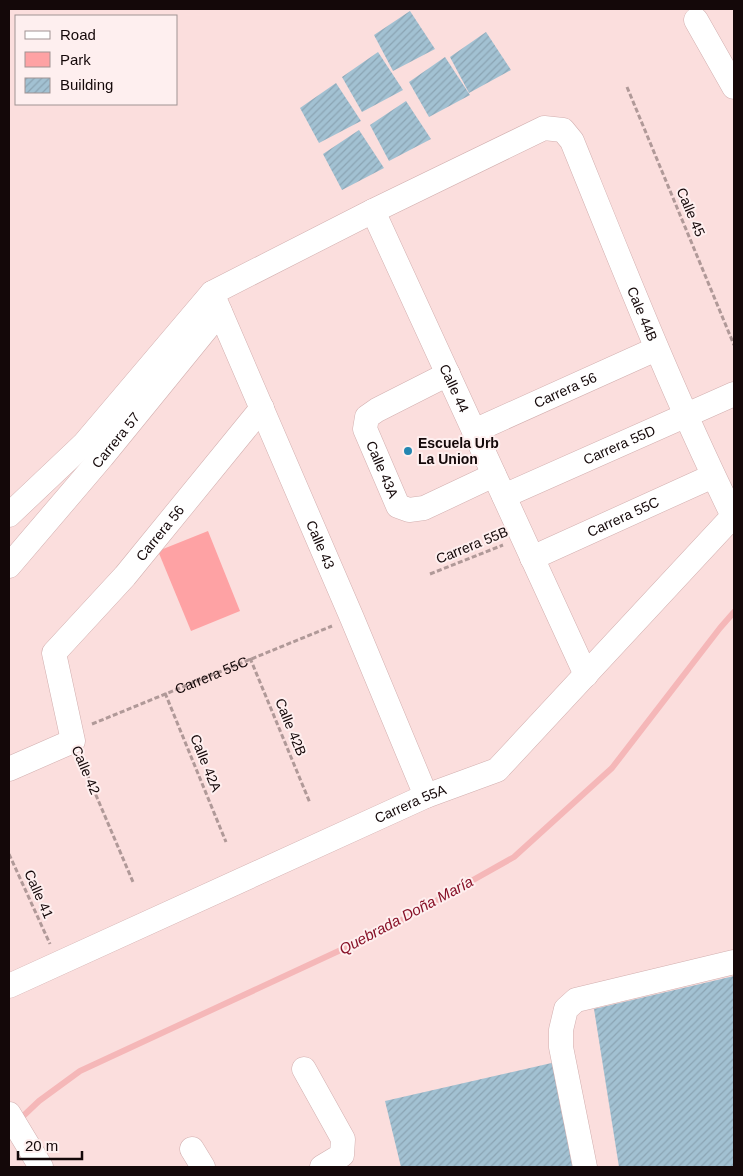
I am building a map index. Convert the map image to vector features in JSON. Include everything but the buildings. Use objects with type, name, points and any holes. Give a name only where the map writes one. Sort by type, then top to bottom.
[{"type":"street","points":[[696,20],[734,87]]},
{"type":"street","name":"Cale 44B","points":[[373,211],[544,128],[563,130],[572,141],[656,349],[685,415],[734,516]]},
{"type":"street","points":[[216,302],[373,211]]},
{"type":"street","name":"Calle 44","points":[[373,211],[586,675]]},
{"type":"street","name":"Calle 43","points":[[216,302],[352,618],[426,796]]},
{"type":"street","name":"Carrera 57","points":[[9,515],[84,444],[216,302]]},
{"type":"street","name":"Carrera 57","points":[[9,566],[102,457],[216,302]]},
{"type":"street","name":"Carrera 56","points":[[474,431],[656,349]]},
{"type":"street","name":"Calle 43A","points":[[424,508],[409,510],[398,506],[365,429],[367,417],[376,410],[448,374]]},
{"type":"street","name":"Carrera 55D","points":[[424,508],[499,486],[685,415],[734,394]]},
{"type":"street","name":"Carrera 56","points":[[54,653],[125,576],[262,408]]},
{"type":"street","name":"Carrera 55C","points":[[527,548],[713,476]]},
{"type":"street","name":"Carrera 55A","points":[[9,986],[426,796],[497,770],[734,516]]},
{"type":"street","name":"Calle 42","points":[[54,653],[72,737]]},
{"type":"street","points":[[9,769],[72,737]]},
{"type":"street","points":[[585,1167],[562,1046],[561,1030],[566,1009],[576,1000],[734,962]]},
{"type":"street","points":[[304,1068],[343,1139],[342,1155],[322,1167]]},
{"type":"street","points":[[9,1114],[39,1164]]},
{"type":"path","name":"Calle 45","points":[[627,87],[734,345]]},
{"type":"path","name":"Carrera 55B","points":[[430,574],[527,548]]},
{"type":"path","name":"Carrera 55C","points":[[72,737],[165,693],[352,618]]},
{"type":"path","name":"Calle 42B","points":[[250,658],[310,803]]},
{"type":"path","name":"Calle 42A","points":[[165,693],[226,842]]},
{"type":"path","name":"Calle 42","points":[[72,737],[132,882]]},
{"type":"path","name":"Calle 41","points":[[9,854],[50,944]]},
{"type":"green space","points":[[208,531],[240,611],[191,631],[158,551]]},
{"type":"waterway","name":"Quebrada Doña María","points":[[19,1120],[39,1101],[80,1071],[386,929],[514,857],[612,768],[734,612]]},
{"type":"place","name":"Escuela Urb La Union","points":[[408,451]]}]
